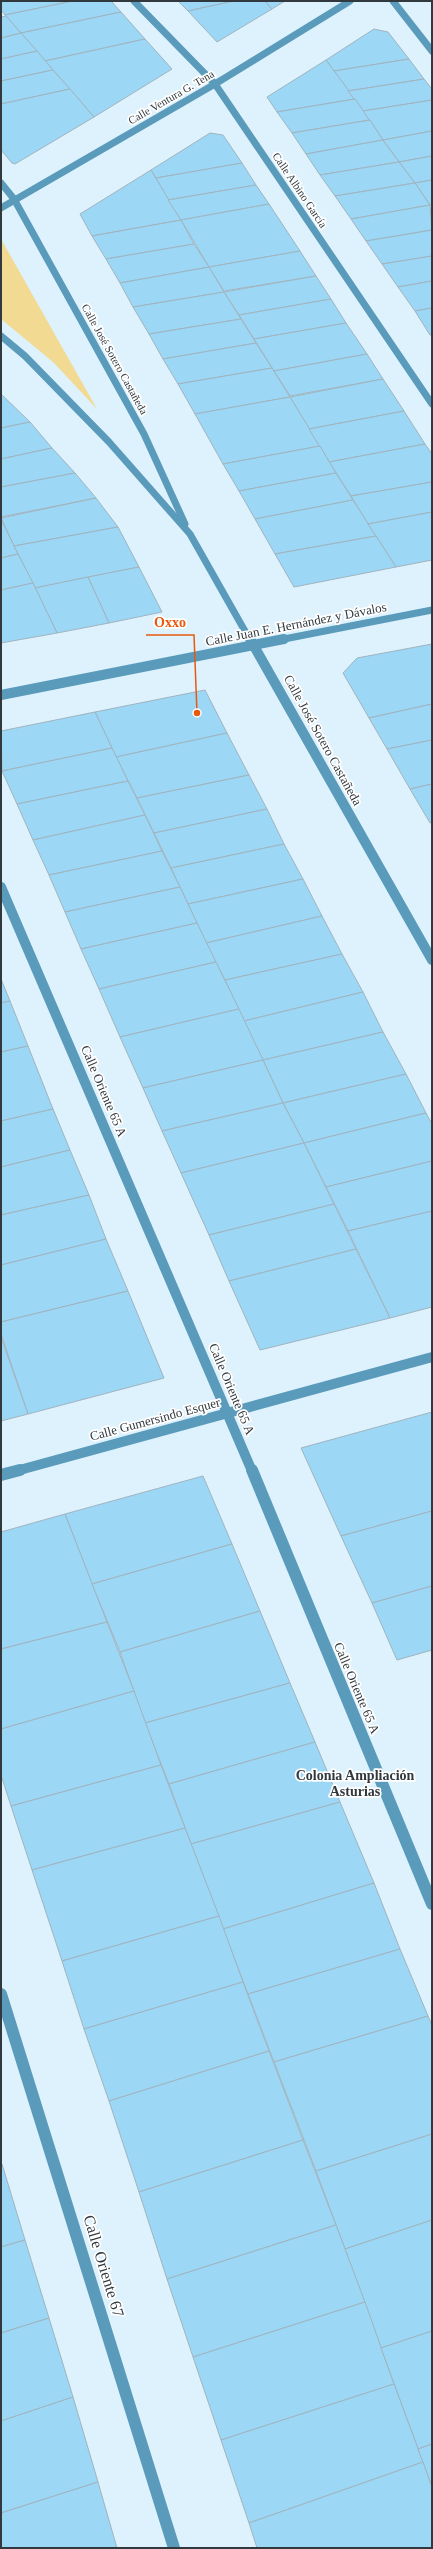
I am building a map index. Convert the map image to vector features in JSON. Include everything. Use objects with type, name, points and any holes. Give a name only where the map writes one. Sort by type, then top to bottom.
[{"type":"street","name":"Calle Albino García","points":[[134,1],[215,84],[432,404]]},
{"type":"street","name":"Calle Ventura G. Tena","points":[[1,208],[14,199],[215,84],[350,1]]},
{"type":"street","points":[[393,1],[432,51]]},
{"type":"street","name":"Calle José Sotero Castañeda","points":[[1,183],[14,199],[144,434],[190,534],[432,960]]},
{"type":"street","name":"Calle José Sotero Castañeda","points":[[1,336],[25,356],[109,442],[190,534]]},
{"type":"street","name":"Calle Juan E. Hernández y Dávalos","points":[[1,695],[432,610]]},
{"type":"street","name":"Calle Oriente 65 A","points":[[1,887],[228,1413],[432,1904]]},
{"type":"street","name":"Calle Gumersindo Esquer","points":[[1,1475],[432,1357]]},
{"type":"street","name":"Calle Oriente 67","points":[[1,1994],[174,2548]]},
{"type":"shaded area","points":[[1,239],[97,409],[53,362],[1,319]]},
{"type":"building","points":[[1,1],[73,1],[5,15],[1,10]]},
{"type":"building","points":[[73,1],[111,1],[121,12],[21,33],[5,15]]},
{"type":"building","points":[[178,1],[234,1],[188,11]]},
{"type":"building","points":[[234,1],[265,1],[272,9],[217,42],[188,11]]},
{"type":"building","points":[[265,1],[285,1],[272,9]]},
{"type":"building","points":[[121,12],[145,39],[45,61],[21,33]]},
{"type":"building","points":[[6,16],[21,33],[1,38],[1,17]]},
{"type":"building","points":[[374,29],[388,32],[409,59],[334,71],[326,60]]},
{"type":"building","points":[[21,33],[37,51],[1,59],[1,38]]},
{"type":"building","points":[[145,39],[172,69],[94,117],[45,61]]},
{"type":"building","points":[[37,51],[53,70],[1,81],[1,59]]},
{"type":"building","points":[[409,59],[424,79],[348,91],[334,71]]},
{"type":"building","points":[[326,60],[355,99],[277,112],[267,97]]},
{"type":"building","points":[[53,70],[70,89],[1,104],[1,81]]},
{"type":"building","points":[[424,79],[432,89],[432,100],[363,111],[348,91]]},
{"type":"building","points":[[70,89],[94,117],[15,164],[12,163],[1,150],[1,104]]},
{"type":"building","points":[[355,99],[370,120],[292,133],[277,112]]},
{"type":"building","points":[[432,100],[432,131],[383,140],[363,111]]},
{"type":"building","points":[[370,120],[383,140],[306,154],[292,133]]},
{"type":"building","points":[[432,131],[432,156],[399,162],[383,140]]},
{"type":"building","points":[[210,133],[223,135],[242,163],[156,178],[151,170]]},
{"type":"building","points":[[383,140],[399,162],[320,175],[306,154]]},
{"type":"building","points":[[432,156],[432,180],[415,183],[399,162]]},
{"type":"building","points":[[399,162],[415,183],[335,196],[320,175]]},
{"type":"building","points":[[242,163],[256,185],[168,200],[156,178]]},
{"type":"building","points":[[151,170],[181,220],[92,236],[80,214]]},
{"type":"building","points":[[432,180],[432,205],[430,205],[415,183]]},
{"type":"building","points":[[415,183],[430,205],[351,219],[335,196]]},
{"type":"building","points":[[256,185],[269,204],[181,220],[168,200]]},
{"type":"building","points":[[269,204],[300,251],[209,267],[181,220]]},
{"type":"building","points":[[430,205],[432,230],[366,241],[351,219]]},
{"type":"building","points":[[181,220],[194,244],[106,259],[92,236]]},
{"type":"building","points":[[432,230],[432,256],[382,264],[366,241]]},
{"type":"building","points":[[194,244],[209,267],[120,283],[106,259]]},
{"type":"building","points":[[300,251],[316,276],[224,291],[209,267]]},
{"type":"building","points":[[432,256],[432,281],[398,287],[382,264]]},
{"type":"building","points":[[209,267],[224,292],[133,307],[120,283]]},
{"type":"building","points":[[316,276],[331,299],[239,315],[224,292]]},
{"type":"building","points":[[432,281],[432,308],[415,311],[398,287]]},
{"type":"building","points":[[224,292],[241,319],[149,334],[133,307]]},
{"type":"building","points":[[331,299],[346,323],[254,339],[239,315]]},
{"type":"building","points":[[432,308],[432,335],[430,335],[415,311]]},
{"type":"building","points":[[241,319],[256,343],[163,359],[149,334]]},
{"type":"building","points":[[346,323],[367,354],[274,371],[254,339]]},
{"type":"building","points":[[256,343],[272,368],[178,384],[163,359]]},
{"type":"building","points":[[367,354],[383,379],[290,396],[274,371]]},
{"type":"building","points":[[272,368],[290,397],[195,414],[178,384]]},
{"type":"building","points":[[383,379],[404,411],[309,429],[290,397]]},
{"type":"building","points":[[1,394],[30,422],[1,428]]},
{"type":"building","points":[[290,397],[320,446],[223,464],[195,414]]},
{"type":"building","points":[[404,411],[425,444],[329,462],[309,429]]},
{"type":"building","points":[[30,422],[52,448],[1,459],[1,428]]},
{"type":"building","points":[[425,444],[432,454],[432,482],[351,496],[329,462]]},
{"type":"building","points":[[320,446],[336,473],[239,491],[223,464]]},
{"type":"building","points":[[52,448],[75,473],[1,487],[1,459]]},
{"type":"building","points":[[75,473],[96,498],[1,517],[1,487]]},
{"type":"building","points":[[336,473],[353,500],[255,519],[239,491]]},
{"type":"building","points":[[432,482],[432,512],[368,524],[351,496]]},
{"type":"building","points":[[96,498],[118,527],[14,546],[1,518]]},
{"type":"building","points":[[353,500],[376,536],[275,554],[255,519]]},
{"type":"building","points":[[432,512],[432,560],[396,567],[368,524]]},
{"type":"building","points":[[1,519],[18,554],[1,558]]},
{"type":"building","points":[[118,527],[139,567],[35,588],[14,546]]},
{"type":"building","points":[[376,536],[396,567],[294,587],[275,554]]},
{"type":"building","points":[[18,554],[33,583],[1,590],[1,558]]},
{"type":"building","points":[[139,567],[162,612],[109,623],[88,577]]},
{"type":"building","points":[[88,577],[109,623],[57,633],[35,588]]},
{"type":"building","points":[[33,583],[57,633],[1,643],[1,590]]},
{"type":"building","points":[[432,644],[432,704],[369,718],[343,673],[357,658]]},
{"type":"building","points":[[205,690],[227,733],[116,757],[95,712]]},
{"type":"building","points":[[432,704],[432,740],[387,749],[369,718]]},
{"type":"building","points":[[95,712],[112,748],[2,771],[1,731]]},
{"type":"building","points":[[227,733],[249,775],[137,798],[116,757]]},
{"type":"building","points":[[432,740],[432,784],[410,789],[387,749]]},
{"type":"building","points":[[112,748],[128,781],[17,804],[2,771]]},
{"type":"building","points":[[249,775],[267,809],[154,833],[137,798]]},
{"type":"building","points":[[128,781],[145,815],[33,840],[17,804]]},
{"type":"building","points":[[432,784],[432,822],[430,823],[410,789]]},
{"type":"building","points":[[267,809],[284,844],[171,868],[154,833]]},
{"type":"building","points":[[145,815],[162,851],[49,875],[33,840]]},
{"type":"building","points":[[284,844],[303,879],[188,904],[171,868]]},
{"type":"building","points":[[162,851],[180,887],[65,912],[49,875]]},
{"type":"building","points":[[303,879],[322,916],[206,943],[188,904]]},
{"type":"building","points":[[180,887],[197,923],[81,949],[65,912]]},
{"type":"building","points":[[322,916],[342,954],[225,980],[206,943]]},
{"type":"building","points":[[197,923],[216,962],[99,989],[81,949]]},
{"type":"building","points":[[342,954],[363,992],[244,1021],[225,980]]},
{"type":"building","points":[[216,962],[239,1009],[120,1037],[99,989]]},
{"type":"building","points":[[1,979],[10,1001],[1,1003]]},
{"type":"building","points":[[363,992],[383,1032],[263,1060],[244,1021]]},
{"type":"building","points":[[10,1001],[28,1046],[1,1052],[1,1003]]},
{"type":"building","points":[[239,1009],[263,1060],[143,1088],[120,1037]]},
{"type":"building","points":[[383,1032],[406,1074],[283,1103],[263,1060]]},
{"type":"building","points":[[28,1046],[53,1109],[1,1121],[1,1052]]},
{"type":"building","points":[[263,1060],[283,1103],[162,1131],[143,1088]]},
{"type":"building","points":[[406,1074],[426,1113],[304,1143],[283,1103]]},
{"type":"building","points":[[283,1103],[304,1143],[181,1173],[162,1131]]},
{"type":"building","points":[[53,1109],[70,1150],[1,1167],[1,1121]]},
{"type":"building","points":[[426,1113],[432,1124],[432,1161],[326,1187],[304,1143]]},
{"type":"building","points":[[304,1143],[334,1204],[209,1235],[181,1173]]},
{"type":"building","points":[[70,1150],[89,1195],[1,1215],[1,1167]]},
{"type":"building","points":[[432,1161],[432,1211],[348,1231],[326,1187]]},
{"type":"building","points":[[89,1195],[106,1239],[1,1265],[1,1215]]},
{"type":"building","points":[[334,1204],[356,1249],[229,1281],[209,1235]]},
{"type":"building","points":[[432,1211],[432,1307],[390,1318],[348,1231]]},
{"type":"building","points":[[106,1239],[128,1291],[1,1322],[1,1265]]},
{"type":"building","points":[[356,1249],[390,1318],[260,1350],[229,1281]]},
{"type":"building","points":[[128,1291],[164,1378],[28,1414],[1,1334],[1,1322]]},
{"type":"building","points":[[1,1337],[28,1414],[1,1421]]},
{"type":"building","points":[[432,1412],[432,1511],[341,1536],[301,1448]]},
{"type":"building","points":[[203,1476],[232,1544],[92,1584],[65,1514]]},
{"type":"building","points":[[432,1511],[432,1586],[372,1603],[341,1536]]},
{"type":"building","points":[[65,1514],[107,1622],[1,1649],[1,1532]]},
{"type":"building","points":[[232,1544],[260,1611],[120,1652],[92,1584]]},
{"type":"building","points":[[432,1586],[432,1650],[397,1660],[372,1603]]},
{"type":"building","points":[[260,1611],[290,1683],[145,1723],[120,1652]]},
{"type":"building","points":[[107,1622],[134,1691],[1,1729],[1,1649]]},
{"type":"building","points":[[290,1683],[315,1742],[169,1784],[145,1723]]},
{"type":"building","points":[[134,1691],[161,1765],[11,1806],[1,1775],[1,1729]]},
{"type":"building","points":[[315,1742],[340,1802],[191,1844],[169,1784]]},
{"type":"building","points":[[161,1765],[185,1828],[32,1870],[11,1806]]},
{"type":"building","points":[[340,1802],[374,1883],[223,1929],[191,1844]]},
{"type":"building","points":[[185,1828],[219,1916],[62,1961],[32,1870]]},
{"type":"building","points":[[374,1883],[400,1949],[248,1994],[223,1929]]},
{"type":"building","points":[[219,1916],[243,1982],[84,2029],[62,1961]]},
{"type":"building","points":[[400,1949],[428,2016],[274,2062],[248,1994]]},
{"type":"building","points":[[243,1982],[269,2051],[109,2101],[84,2029]]},
{"type":"building","points":[[428,2016],[432,2025],[432,2134],[316,2171],[274,2062]]},
{"type":"building","points":[[269,2051],[303,2140],[139,2192],[109,2101]]},
{"type":"building","points":[[432,2134],[432,2220],[345,2249],[316,2171]]},
{"type":"building","points":[[303,2140],[336,2225],[167,2279],[139,2192]]},
{"type":"building","points":[[2,2164],[25,2240],[1,2247],[1,2165]]},
{"type":"building","points":[[432,2220],[432,2331],[381,2348],[345,2249]]},
{"type":"building","points":[[336,2225],[365,2302],[193,2357],[167,2279]]},
{"type":"building","points":[[25,2240],[49,2318],[1,2333],[1,2247]]},
{"type":"building","points":[[365,2302],[394,2384],[221,2440],[193,2357]]},
{"type":"building","points":[[49,2318],[73,2397],[1,2421],[1,2333]]},
{"type":"building","points":[[432,2331],[432,2444],[418,2449],[381,2348]]},
{"type":"building","points":[[394,2384],[423,2462],[249,2523],[221,2440]]},
{"type":"building","points":[[73,2397],[98,2482],[1,2513],[1,2421]]},
{"type":"building","points":[[432,2444],[432,2487],[418,2449]]},
{"type":"building","points":[[423,2462],[432,2487],[432,2548],[257,2548],[249,2523]]},
{"type":"building","points":[[98,2482],[117,2548],[1,2548],[1,2513]]},
{"type":"place","name":"Oxxo","points":[[197,713]]},
{"type":"district","name":"Colonia Ampliación Asturias","points":[[355,1784]]}]
